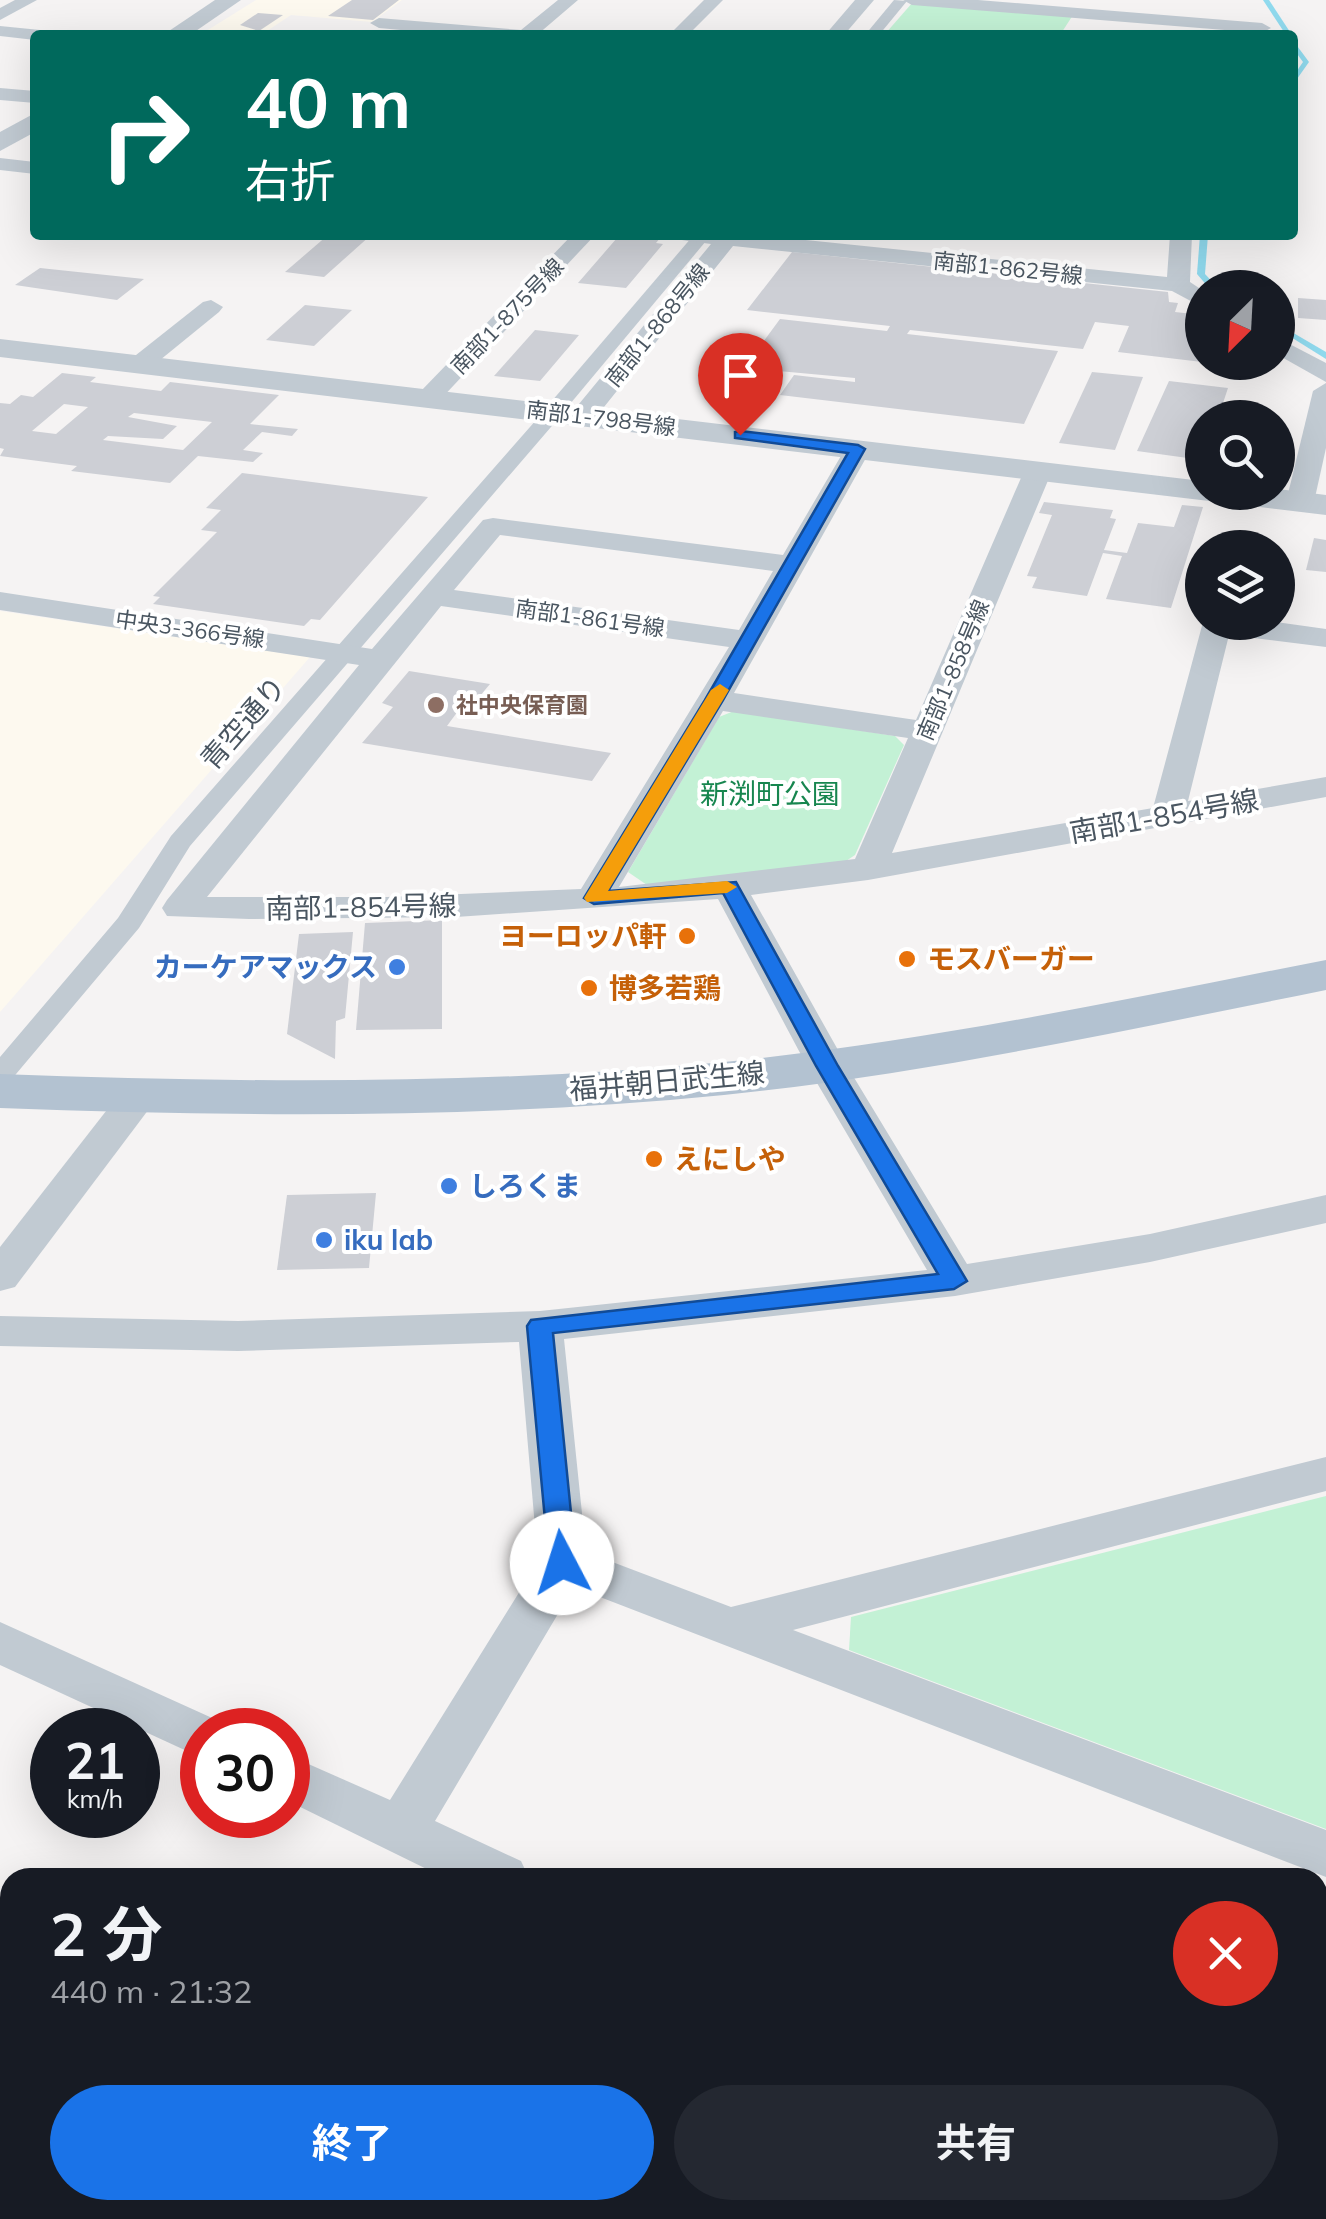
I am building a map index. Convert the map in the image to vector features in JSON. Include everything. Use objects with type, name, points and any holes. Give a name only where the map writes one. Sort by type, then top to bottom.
[{"type":"main road","name":"福井朝日武生線","points":[[0,1091],[138,1097],[426,1098],[652,1085],[827,1066],[981,1042],[1326,975]]},
{"type":"street","points":[[0,15],[28,0]]},
{"type":"street","points":[[182,30],[230,0]]},
{"type":"street","points":[[529,30],[568,0]]},
{"type":"street","points":[[683,30],[714,0]]},
{"type":"street","points":[[838,30],[864,0]]},
{"type":"street","points":[[877,30],[906,1],[1109,7],[1261,25]]},
{"type":"street","points":[[369,30],[401,8]]},
{"type":"street","points":[[379,23],[462,30]]},
{"type":"street","points":[[0,32],[30,34]]},
{"type":"street","points":[[0,94],[30,97]]},
{"type":"street","points":[[0,143],[30,124]]},
{"type":"street","points":[[0,164],[30,167]]},
{"type":"street","name":"南部1-875号線","points":[[429,397],[579,240]]},
{"type":"street","name":"青空通り","points":[[1,1074],[130,922],[180,842],[343,652],[562,415],[693,240]]},
{"type":"street","name":"南部1-868号線","points":[[562,415],[725,240]]},
{"type":"street","name":"南部1-862号線","points":[[756,240],[1178,285],[1185,289]]},
{"type":"street","points":[[1178,285],[1181,240]]},
{"type":"street","points":[[140,364],[211,308]]},
{"type":"street","name":"南部1-798号線","points":[[0,348],[1185,489]]},
{"type":"street","points":[[1295,355],[1326,374]]},
{"type":"street","points":[[1313,504],[1326,391]]},
{"type":"street","points":[[594,898],[714,700],[858,449]]},
{"type":"street","name":"南部1-858号線","points":[[868,869],[1038,471]]},
{"type":"street","name":"南部1-854号線","points":[[791,565],[493,526],[380,658],[180,908],[422,908],[729,887],[868,869],[1326,788]]},
{"type":"street","name":"南部1-861号線","points":[[434,596],[747,640]]},
{"type":"street","name":"中央3-366号線","points":[[0,601],[380,658]]},
{"type":"street","points":[[1168,814],[1217,624],[1326,638]]},
{"type":"street","points":[[714,700],[926,731]]},
{"type":"street","points":[[729,887],[827,1066],[954,1281]]},
{"type":"street","points":[[0,1276],[138,1097]]},
{"type":"street","points":[[0,1330],[238,1336],[540,1326],[954,1281],[1150,1248],[1326,1208]]},
{"type":"street","points":[[401,1830],[562,1563],[540,1326]]},
{"type":"street","points":[[728,1627],[1326,1474]]},
{"type":"street","points":[[562,1563],[1326,1854]]},
{"type":"street","points":[[0,1642],[180,1727]]},
{"type":"street","points":[[310,1787],[481,1868]]},
{"type":"shaded area","points":[[256,0],[402,0],[372,22],[291,15],[268,30],[208,30]]},
{"type":"shaded area","points":[[0,611],[310,657],[0,1012]]},
{"type":"green space","points":[[913,2],[1073,15],[1063,30],[888,30]]},
{"type":"green space","name":"新渕町公園","points":[[734,711],[895,736],[904,745],[855,855],[843,863],[647,885],[628,872],[719,717]]},
{"type":"green space","points":[[1326,1496],[1326,1829],[849,1650],[851,1617]]},
{"type":"building","points":[[352,0],[399,0],[373,20],[328,16]]},
{"type":"building","points":[[258,13],[283,15],[260,30],[240,25]]},
{"type":"building","points":[[322,240],[365,240],[324,277],[285,272]]},
{"type":"building","points":[[615,240],[658,240],[656,243],[663,244],[626,288],[578,283]]},
{"type":"building","points":[[792,252],[1168,292],[1169,302],[1178,303],[1175,312],[1185,313],[1185,360],[1118,352],[1129,326],[1095,322],[1083,349],[910,330],[907,334],[1058,351],[1024,424],[780,395],[794,375],[855,382],[855,378],[744,368],[780,319],[887,331],[890,326],[747,310]]},
{"type":"building","points":[[40,268],[144,279],[117,300],[15,285]]},
{"type":"building","points":[[1298,298],[1326,300],[1326,320],[1298,318]]},
{"type":"building","points":[[305,305],[352,310],[314,346],[266,340]]},
{"type":"building","points":[[535,330],[579,335],[540,381],[494,376]]},
{"type":"building","points":[[1092,372],[1143,377],[1115,450],[1059,443]]},
{"type":"building","points":[[62,373],[96,377],[90,382],[161,391],[170,382],[279,395],[250,424],[298,429],[292,436],[262,432],[243,450],[263,453],[253,462],[198,456],[170,483],[71,471],[77,466],[0,456],[4,449],[0,448],[0,403],[10,404],[21,395],[33,397]],"holes":[[[64,404],[88,407],[56,434],[32,431]],[[134,413],[212,422],[183,450],[103,440],[108,436],[163,439],[177,426],[128,417]]]},
{"type":"building","points":[[1169,381],[1228,388],[1224,400],[1185,400],[1185,458],[1137,451]]},
{"type":"building","points":[[242,473],[428,497],[320,620],[311,619],[304,626],[153,604],[160,597],[153,596],[217,532],[201,530],[221,510],[206,508]]},
{"type":"building","points":[[1044,502],[1113,510],[1110,518],[1116,519],[1104,550],[1127,553],[1138,523],[1174,527],[1182,505],[1185,510],[1202,510],[1196,530],[1185,530],[1185,564],[1171,608],[1106,599],[1122,556],[1103,553],[1087,596],[1032,588],[1037,577],[1027,576],[1052,515],[1039,513]]},
{"type":"building","points":[[1314,538],[1326,540],[1326,572],[1306,570]]},
{"type":"building","points":[[409,671],[490,684],[469,709],[461,707],[447,726],[611,753],[592,781],[362,743],[393,707],[382,703]]},
{"type":"building","points":[[442,920],[442,1029],[356,1030],[365,923]]},
{"type":"building","points":[[353,932],[345,1018],[336,1021],[335,1059],[287,1034],[299,934]]},
{"type":"building","points":[[376,1193],[369,1268],[277,1270],[287,1195]]},
{"type":"waterway","points":[[1266,0],[1286,30]]},
{"type":"waterway","points":[[1298,50],[1306,62],[1298,75]]},
{"type":"waterway","points":[[1201,270],[1204,240]]},
{"type":"waterway","points":[[1295,337],[1326,356]]},
{"type":"slow traffic","points":[[720,690],[594,898],[727,887]]},
{"type":"place","name":"社中央保育園","points":[[436,705]]},
{"type":"place","name":"ヨーロッパ軒","points":[[687,936]]},
{"type":"place","name":"モスバーガー","points":[[907,959]]},
{"type":"place","name":"カーケアマックス","points":[[397,967]]},
{"type":"place","name":"博多若鶏","points":[[589,988]]},
{"type":"place","name":"えにしや","points":[[654,1159]]},
{"type":"place","name":"しろくま","points":[[449,1186]]},
{"type":"place","name":"iku lab","points":[[324,1240]]},
{"type":"route","points":[[562,1563],[540,1326],[954,1281],[827,1066],[729,887],[594,898],[714,700],[858,449],[740,435]]}]
